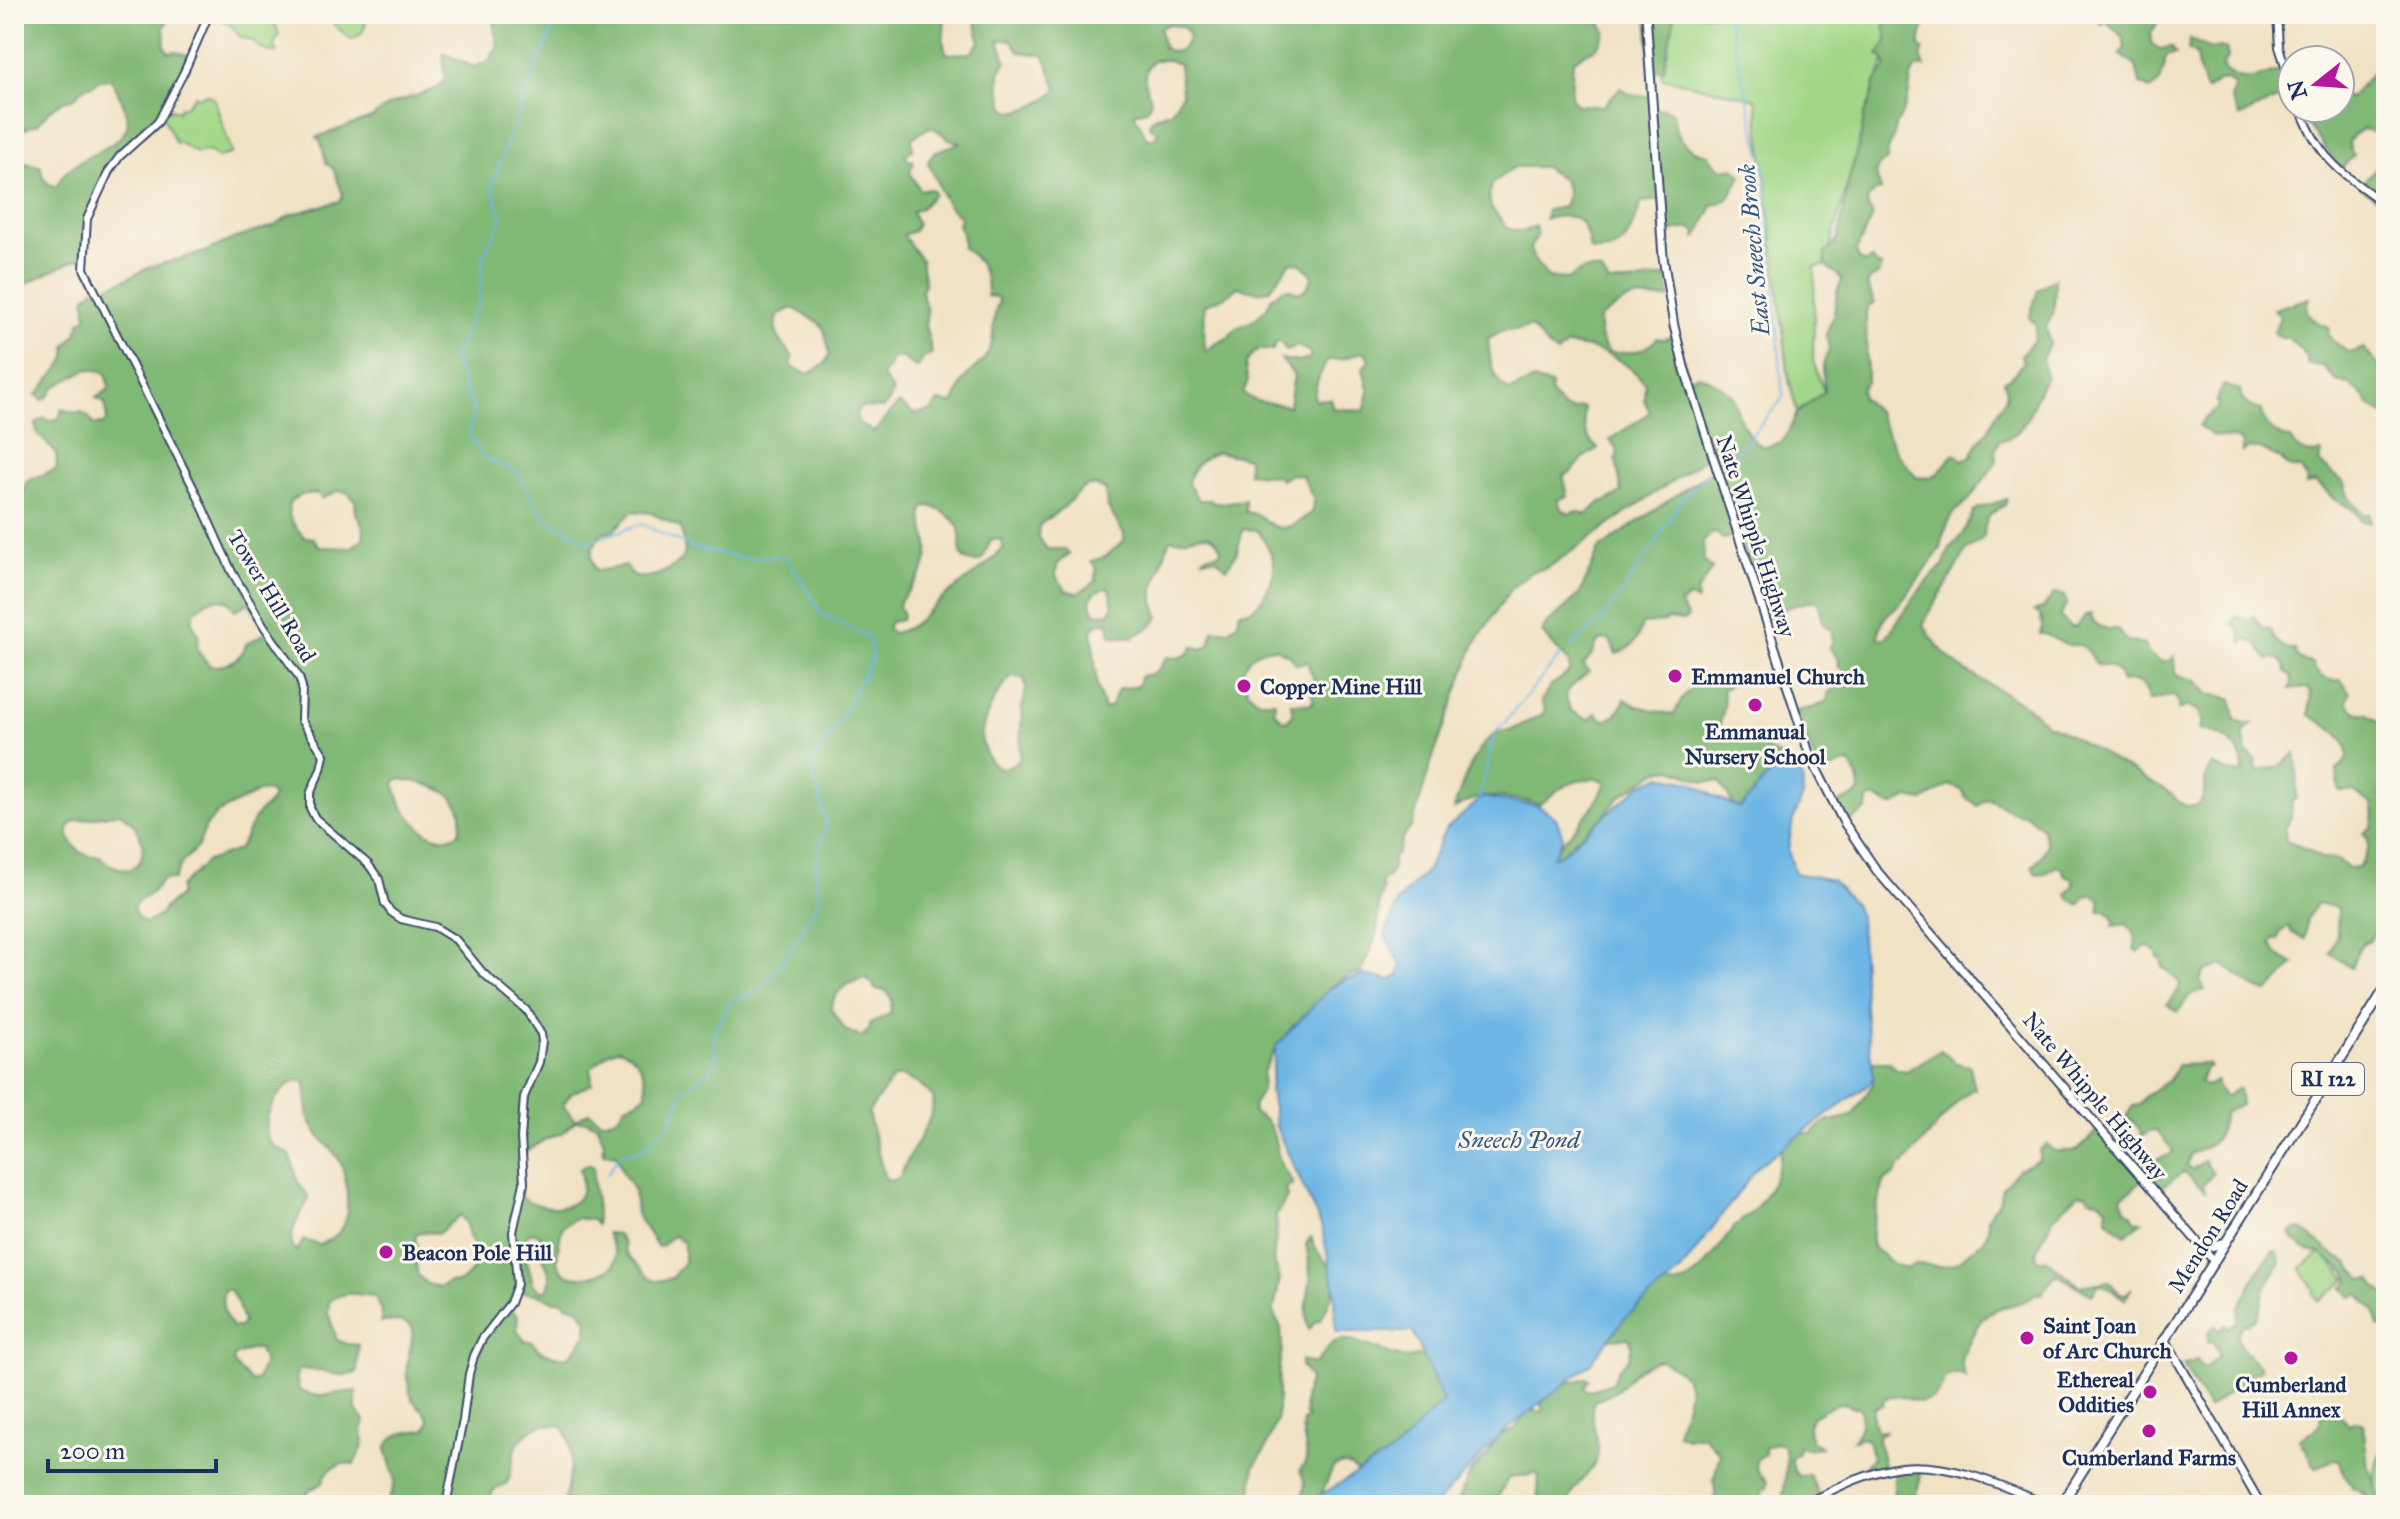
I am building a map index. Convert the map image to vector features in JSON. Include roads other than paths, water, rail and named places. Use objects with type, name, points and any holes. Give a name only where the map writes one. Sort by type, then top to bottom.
[{"type":"main road","name":"Nate Whipple Highway","points":[[1646,14],[1663,257],[1674,326],[1689,385],[1810,756],[1843,821],[1877,871],[2214,1261]]},
{"type":"main road","name":"Mendon Road","points":[[2061,1505],[2386,989]]},
{"type":"main road","points":[[2199,1244],[2212,1246],[2225,1242]]},
{"type":"main road","points":[[2162,1342],[2169,1346],[2261,1505]]},
{"type":"street","name":"Tower Hill Road","points":[[209,14],[158,122],[120,156],[109,171],[87,219],[84,269],[232,572],[302,681],[301,720],[324,755],[310,794],[310,808],[315,818],[368,864],[379,879],[385,904],[391,912],[401,919],[435,927],[456,940],[483,973],[526,1010],[541,1034],[539,1062],[524,1097],[521,1138],[524,1183],[513,1232],[517,1284],[510,1303],[482,1339],[474,1356],[446,1505]]},
{"type":"street","points":[[2277,14],[2279,44]]},
{"type":"street","points":[[2307,124],[2324,156],[2386,205]]},
{"type":"street","points":[[1804,1505],[1875,1473],[1917,1467],[1962,1473],[2049,1505]]},
{"type":"water","name":"Sneech Pond","points":[[1776,767],[1802,775],[1803,796],[1793,820],[1788,850],[1795,873],[1832,880],[1854,904],[1860,920],[1866,1022],[1874,1078],[1759,1165],[1680,1272],[1625,1318],[1589,1365],[1501,1434],[1436,1505],[1312,1505],[1319,1496],[1395,1450],[1443,1401],[1413,1332],[1336,1332],[1335,1290],[1322,1228],[1276,1127],[1270,1090],[1276,1046],[1329,989],[1345,980],[1364,975],[1391,980],[1399,975],[1401,966],[1385,935],[1398,901],[1427,870],[1445,830],[1483,797],[1539,806],[1556,818],[1563,837],[1553,857],[1641,785],[1662,776],[1691,782],[1740,808]]},
{"type":"waterway","points":[[559,14],[492,185],[502,219],[483,256],[479,302],[453,357],[474,410],[469,436],[484,458],[517,472],[544,518],[589,542],[641,524],[694,548],[744,558],[786,556],[822,614],[868,637],[873,657],[811,765],[827,824],[815,864],[820,900],[784,961],[759,991],[729,1003],[713,1033],[716,1055],[711,1071],[684,1089],[669,1126],[643,1149],[619,1156],[607,1174]]},
{"type":"waterway","name":"East Sneech Brook","points":[[1726,466],[1783,398],[1765,169],[1727,14]]},
{"type":"waterway","name":"East Sneech Brook","points":[[1570,646],[1601,622],[1652,548],[1681,499],[1709,472]]},
{"type":"waterway","name":"East Sneech Brook","points":[[1479,802],[1494,735],[1561,655]]},
{"type":"place","name":"Emmanuel Church","points":[[1675,676]]},
{"type":"place","name":"Copper Mine Hill","points":[[1244,686]]},
{"type":"place","name":"Emmanual Nursery School","points":[[1755,705]]},
{"type":"place","name":"Beacon Pole Hill","points":[[386,1252]]},
{"type":"place","name":"Saint Joan of Arc Church","points":[[2027,1338]]},
{"type":"place","name":"Cumberland Hill Annex","points":[[2291,1358]]},
{"type":"place","name":"Ethereal Oddities","points":[[2150,1392]]},
{"type":"place","name":"Cumberland Farms","points":[[2149,1431]]}]
